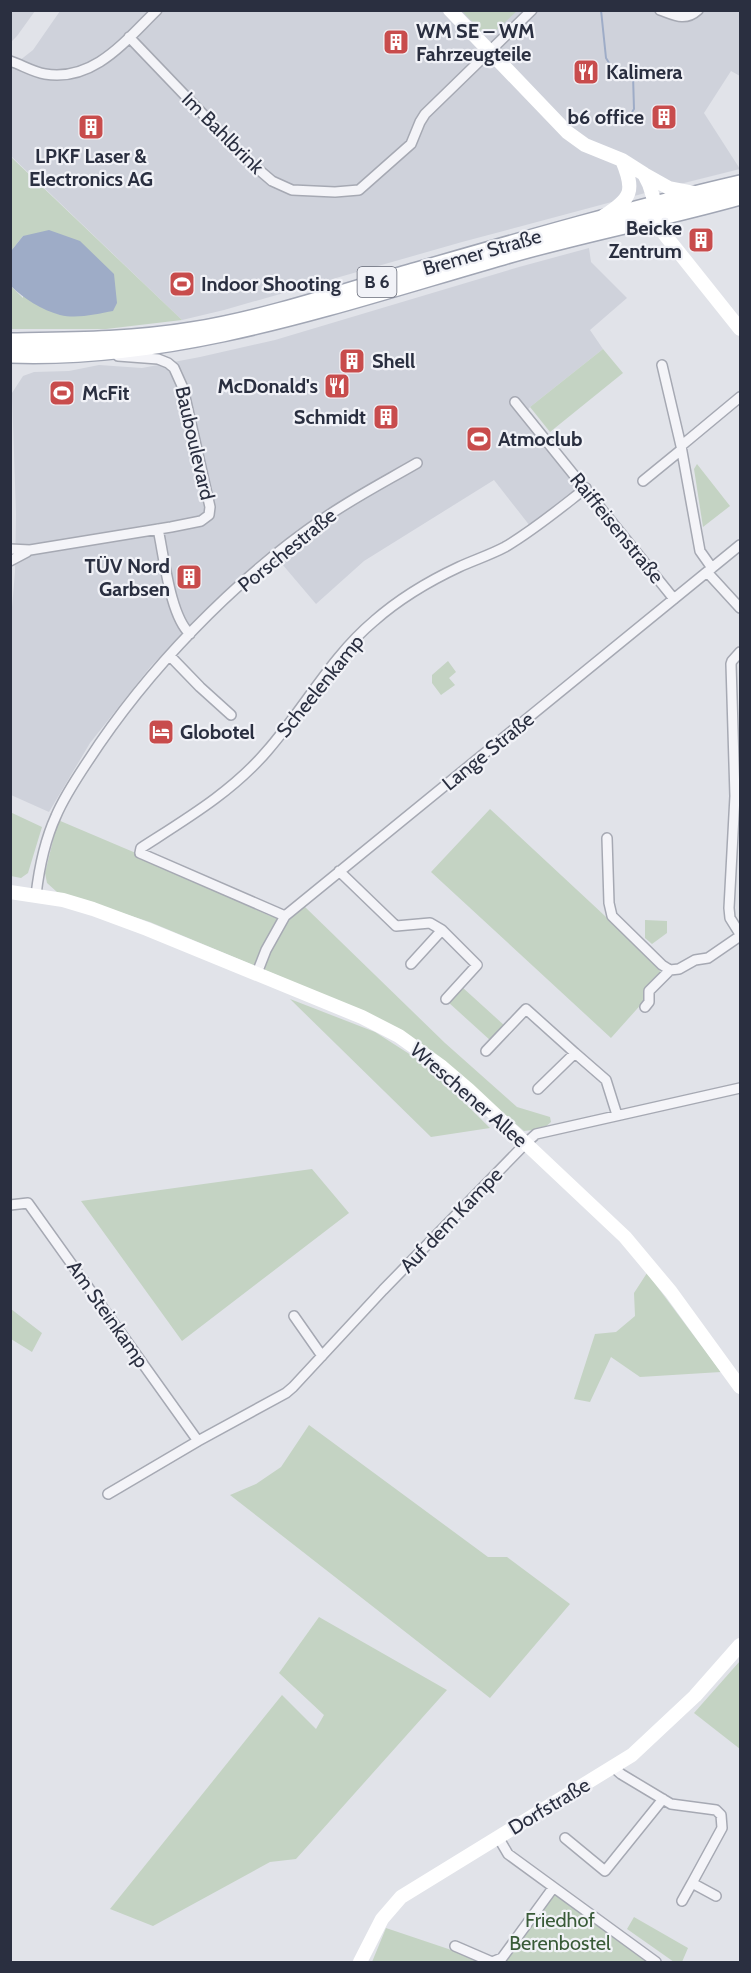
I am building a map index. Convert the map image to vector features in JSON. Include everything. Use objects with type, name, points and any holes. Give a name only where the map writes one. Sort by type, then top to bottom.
[{"type":"main road","name":"Bremer Straße","points":[[10,355],[91,355],[196,341],[276,323],[657,211],[698,193],[741,183]]},
{"type":"main road","name":"Bremer Straße","points":[[10,341],[96,340],[192,330],[272,313],[602,217],[657,211],[741,196]]},
{"type":"street","points":[[10,61],[45,74],[77,72],[90,68],[105,60],[157,10]]},
{"type":"street","points":[[450,10],[567,132],[585,145],[622,160],[669,188],[698,193]]},
{"type":"street","name":"Im Bahlbrink","points":[[129,37],[262,174],[283,187],[298,190],[354,192],[366,186],[411,144],[425,114],[532,10]]},
{"type":"street","points":[[660,10],[681,18],[693,15],[698,10]]},
{"type":"street","points":[[602,217],[617,207],[629,192],[630,179],[622,160]]},
{"type":"street","points":[[644,174],[650,184],[665,235],[741,329]]},
{"type":"street","name":"Bauboulevard","points":[[10,549],[30,550],[158,529],[201,521],[209,515],[210,507],[183,388],[174,368],[158,359],[91,355]]},
{"type":"street","points":[[10,364],[30,356]]},
{"type":"street","points":[[662,365],[681,448],[700,550],[710,570],[741,608]]},
{"type":"street","points":[[643,481],[741,397]]},
{"type":"street","name":"Raiffeisenstraße","points":[[515,402],[674,599]]},
{"type":"street","name":"Porschestraße","points":[[36,895],[46,845],[55,817],[68,793],[115,722],[170,656],[251,576],[300,536],[346,504],[417,463]]},
{"type":"street","name":"Scheelenkamp","points":[[285,916],[140,853],[141,848],[204,808],[253,766],[268,750],[338,658],[373,621],[447,572],[502,549],[536,528],[586,488]]},
{"type":"street","points":[[158,529],[174,607],[180,622],[190,634]]},
{"type":"street","name":"Lange Straße","points":[[257,973],[266,950],[285,916],[741,545]]},
{"type":"street","name":"Bauboulevard","points":[[10,561],[30,550]]},
{"type":"street","points":[[607,838],[609,903],[612,916],[662,965],[670,970],[679,969],[699,958],[708,958],[741,935],[730,918],[729,908],[738,794],[731,664],[741,652]]},
{"type":"street","points":[[170,656],[231,715]]},
{"type":"street","points":[[339,871],[396,926],[430,923],[442,930],[477,965],[446,999]]},
{"type":"street","name":"Wreschener Allee","points":[[10,892],[36,895],[93,909],[257,973],[362,1017],[399,1036],[442,1067],[526,1143],[625,1238],[671,1292],[741,1387]]},
{"type":"street","points":[[411,964],[442,930]]},
{"type":"street","points":[[645,1007],[649,1002],[649,991],[670,970]]},
{"type":"street","points":[[486,1051],[526,1008],[606,1080],[617,1115]]},
{"type":"street","points":[[538,1089],[575,1053]]},
{"type":"street","name":"Auf dem Kampe","points":[[108,1494],[286,1393],[536,1134],[741,1088]]},
{"type":"street","name":"Am Steinkamp","points":[[10,1205],[28,1203],[198,1441]]},
{"type":"street","points":[[294,1316],[322,1356]]},
{"type":"street","name":"Dorfstraße","points":[[360,1962],[382,1919],[401,1897],[614,1767],[644,1744],[695,1696],[741,1645]]},
{"type":"street","points":[[614,1767],[621,1774],[671,1804],[716,1810],[721,1815],[722,1828],[682,1901]]},
{"type":"street","points":[[565,1838],[605,1871],[663,1799]]},
{"type":"street","points":[[498,1837],[508,1854],[656,1962]]},
{"type":"street","points":[[692,1883],[716,1896]]},
{"type":"street","points":[[455,1946],[492,1962],[502,1958],[553,1888]]},
{"type":"shaded area","points":[[11,10],[35,11],[11,42]]},
{"type":"shaded area","points":[[60,11],[740,11],[740,76],[731,71],[704,113],[740,169],[462,242],[182,320],[11,156],[10,68],[33,50]]},
{"type":"shaded area","points":[[589,248],[591,262],[627,298],[590,330],[603,349],[530,407],[522,417],[576,483],[573,492],[530,526],[494,480],[364,561],[316,604],[271,551],[213,604],[151,666],[90,743],[49,812],[11,795],[10,631],[15,572],[16,514],[12,393],[23,376],[34,372],[69,371],[99,365],[142,368],[200,357],[275,340]]},
{"type":"green space","points":[[462,11],[517,11],[492,34],[485,35]]},
{"type":"green space","points":[[10,156],[182,320],[106,329],[11,329],[11,286],[23,298],[23,236],[11,251]]},
{"type":"green space","points":[[603,349],[623,373],[550,432],[530,407]]},
{"type":"green space","points":[[697,464],[730,506],[703,527],[694,469]]},
{"type":"green space","points":[[448,661],[456,672],[449,678],[455,685],[441,695],[432,683],[432,675]]},
{"type":"green space","points":[[490,809],[619,929],[662,973],[645,1000],[611,1038],[431,872]]},
{"type":"green space","points":[[10,812],[42,827],[28,873],[21,878],[11,876]]},
{"type":"green space","points":[[58,820],[157,862],[270,916],[304,906],[445,1043],[517,1107],[550,1117],[551,1122],[543,1129],[524,1131],[470,1085],[334,999],[150,922],[57,892],[47,883],[45,873]]},
{"type":"green space","points":[[645,920],[667,921],[667,933],[652,944],[645,938]]},
{"type":"green space","points":[[462,987],[505,1026],[491,1041],[448,1002]]},
{"type":"green space","points":[[290,999],[375,1032],[425,1064],[490,1128],[431,1137]]},
{"type":"green space","points":[[312,1169],[349,1213],[182,1341],[81,1201]]},
{"type":"green space","points":[[647,1273],[721,1372],[640,1377],[611,1357],[590,1402],[574,1399],[595,1334],[616,1332],[635,1316],[634,1293]]},
{"type":"green space","points":[[11,1309],[42,1333],[32,1352],[11,1339]]},
{"type":"green space","points":[[309,1425],[488,1557],[507,1557],[570,1604],[490,1698],[230,1495],[256,1484],[281,1467]]},
{"type":"green space","points":[[319,1617],[447,1690],[296,1859],[270,1862],[153,1926],[110,1909],[282,1695],[316,1729],[324,1715],[279,1673]]},
{"type":"green space","points":[[740,1661],[740,1749],[694,1713]]},
{"type":"green space","name":"Friedhof Berenbostel","points":[[553,1888],[656,1962],[502,1962]]},
{"type":"green space","points":[[634,1917],[688,1948],[682,1962],[674,1962],[627,1929]]},
{"type":"green space","name":"Friedhof Berenbostel","points":[[386,1928],[487,1962],[372,1962]]},
{"type":"water","points":[[49,230],[80,241],[114,274],[117,303],[113,311],[94,315],[60,315],[34,304],[11,286],[11,251],[23,236]]},
{"type":"waterway","points":[[601,10],[606,58],[618,77]]},
{"type":"waterway","points":[[627,120],[634,109],[633,75]]},
{"type":"place","name":"WM SE – WM Fahrzeugteile","points":[[396,42]]},
{"type":"place","name":"Kalimera","points":[[586,72]]},
{"type":"place","name":"b6 office","points":[[664,117]]},
{"type":"place","name":"LPKF Laser & Electronics AG","points":[[91,127]]},
{"type":"place","name":"Beicke Zentrum","points":[[701,240]]},
{"type":"place","name":"Indoor Shooting","points":[[182,284]]},
{"type":"place","name":"Shell","points":[[352,361]]},
{"type":"place","name":"McDonald's","points":[[337,386]]},
{"type":"place","name":"McFit","points":[[62,393]]},
{"type":"place","name":"Schmidt","points":[[386,417]]},
{"type":"place","name":"Atmoclub","points":[[479,439]]},
{"type":"place","name":"TÜV Nord Garbsen","points":[[189,577]]},
{"type":"place","name":"Globotel","points":[[161,732]]}]
